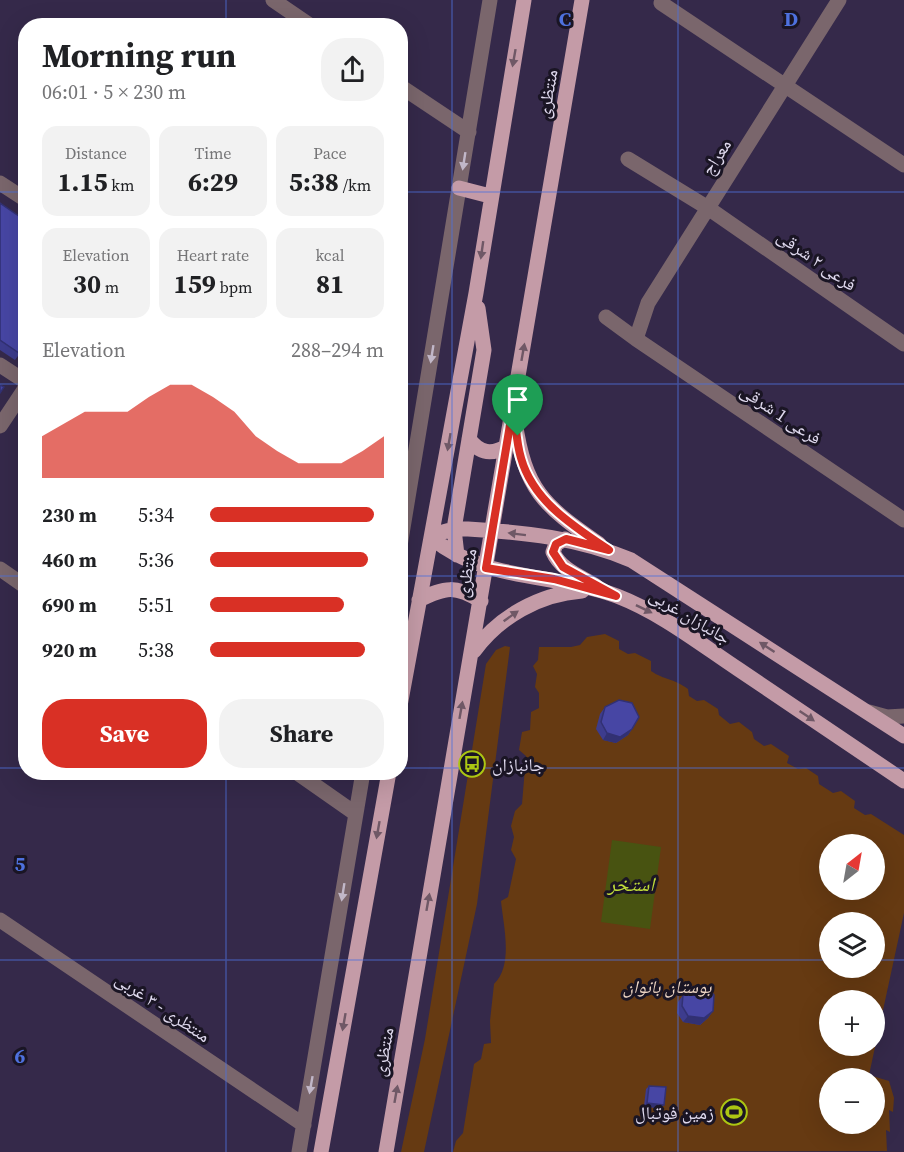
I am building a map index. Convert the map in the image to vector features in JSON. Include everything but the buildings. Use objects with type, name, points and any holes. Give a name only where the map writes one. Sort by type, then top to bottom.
[{"type":"main road","points":[[408,664],[476,293],[490,196],[524,0]]},
{"type":"main road","name":"منتظری","points":[[386,1152],[470,656],[494,530],[582,0]]},
{"type":"main road","points":[[459,188],[490,196]]},
{"type":"main road","points":[[457,555],[454,529],[484,350],[476,293]]},
{"type":"main road","points":[[513,407],[520,456],[528,478],[544,500],[573,525],[609,550]]},
{"type":"main road","points":[[469,439],[477,449],[483,451],[495,453],[507,446]]},
{"type":"main road","name":"جانبازان غربی","points":[[432,536],[454,529],[494,530],[566,539],[609,550],[631,560],[904,736]]},
{"type":"main road","name":"جانبازان غربی","points":[[432,536],[457,555],[486,568],[554,579],[596,590],[616,596],[664,619],[904,781]]},
{"type":"main road","points":[[566,539],[556,544],[553,552],[557,561],[563,567],[616,596]]},
{"type":"main road","points":[[420,600],[443,588],[465,592],[481,602]]},
{"type":"main road","points":[[470,656],[489,631],[520,609],[563,592],[596,590]]},
{"type":"main road","points":[[321,1152],[388,780]]},
{"type":"street","points":[[273,0],[299,18]]},
{"type":"street","points":[[408,499],[490,0]]},
{"type":"street","name":"معراج","points":[[636,339],[648,303],[839,0]]},
{"type":"street","points":[[661,3],[904,165]]},
{"type":"street","points":[[408,91],[469,132]]},
{"type":"street","name":"فرعی ۲ شرقی","points":[[628,159],[708,208],[904,344]]},
{"type":"street","points":[[0,183],[18,195]]},
{"type":"street","name":"فرعی 1 شرقی","points":[[606,316],[636,339],[904,520]]},
{"type":"street","points":[[0,364],[18,376]]},
{"type":"street","points":[[0,426],[18,399]]},
{"type":"street","points":[[408,459],[414,463]]},
{"type":"street","points":[[0,569],[18,581]]},
{"type":"street","points":[[866,711],[887,717],[904,716]]},
{"type":"street","points":[[307,780],[356,814]]},
{"type":"street","points":[[299,1152],[362,780]]},
{"type":"street","name":"منتظری - ۳ غربی","points":[[0,920],[304,1125]]},
{"type":"green space","name":"بوستان بانوان","points":[[605,634],[619,641],[619,649],[628,654],[635,653],[651,661],[651,671],[683,685],[688,689],[689,696],[697,701],[704,700],[718,709],[719,715],[730,724],[739,722],[752,732],[754,739],[764,746],[771,744],[789,756],[787,763],[798,769],[806,768],[818,776],[819,784],[833,793],[841,791],[855,801],[854,808],[865,815],[871,814],[904,835],[904,913],[885,1001],[885,990],[819,990],[819,1056],[873,1056],[871,1068],[819,1068],[819,1134],[885,1134],[885,1080],[889,1081],[894,1098],[893,1112],[889,1110],[890,1132],[886,1130],[887,1151],[453,1152],[456,1141],[463,1133],[474,1064],[481,1059],[484,1044],[491,1043],[490,1021],[494,984],[500,976],[506,955],[501,901],[508,897],[516,859],[511,850],[514,837],[511,826],[515,811],[522,804],[526,756],[519,750],[522,732],[530,730],[531,712],[539,708],[539,693],[535,687],[537,674],[533,666],[538,660],[539,647],[580,645],[587,637]]},
{"type":"green space","points":[[505,646],[510,647],[477,904],[424,1152],[401,1152],[425,1039],[486,664],[496,650]]},
{"type":"water","name":"استخر","points":[[612,840],[661,847],[650,929],[601,922]]},
{"type":"place","name":"جانبازان","points":[[472,764]]},
{"type":"place","name":"زمین فوتبال","points":[[734,1112]]},
{"type":"route","points":[[513,407],[518,436],[520,456],[528,478],[544,500],[573,525],[609,550],[566,539],[556,544],[553,552],[557,561],[563,567],[616,596],[554,579],[486,568],[513,407]]}]
